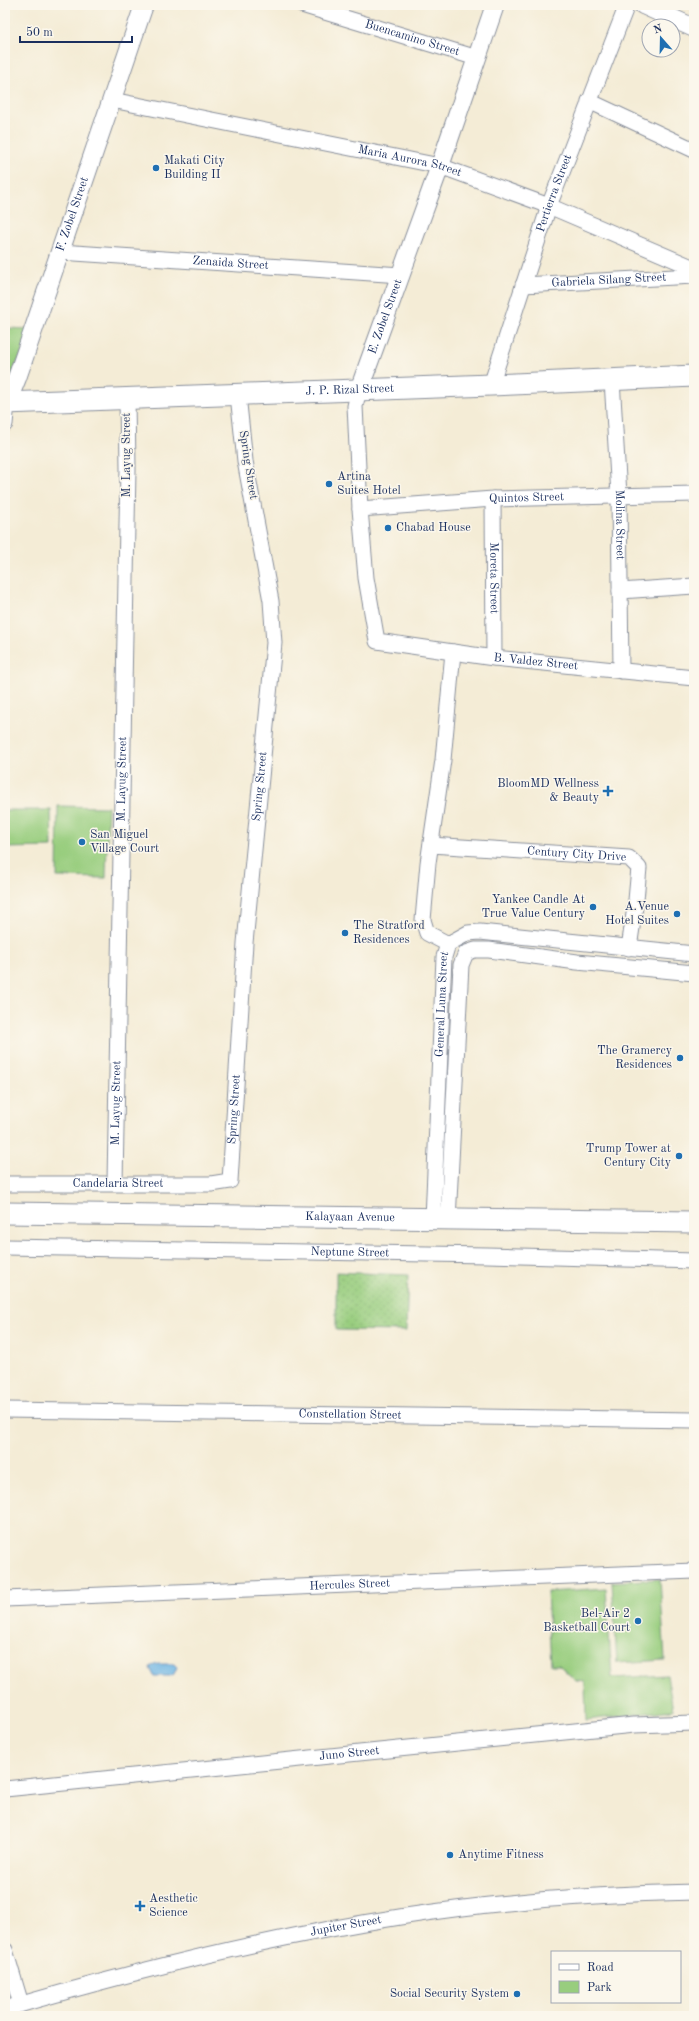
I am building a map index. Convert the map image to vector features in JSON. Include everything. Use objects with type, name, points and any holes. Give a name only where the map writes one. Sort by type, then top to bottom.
[{"type":"main road","name":"J. P. Rizal Street","points":[[6,403],[694,376]]},
{"type":"main road","name":"Kalayaan Avenue","points":[[5,1214],[694,1222]]},
{"type":"street","name":"Buencamino Street","points":[[302,5],[477,58]]},
{"type":"street","name":"E. Zobel Street","points":[[378,641],[366,578],[360,509],[355,406],[359,390],[401,276],[496,5]]},
{"type":"street","name":"Pertierra Street","points":[[491,385],[549,206],[626,5]]},
{"type":"street","points":[[643,5],[694,28]]},
{"type":"street","name":"F. Zobel Street","points":[[5,424],[6,403],[112,100],[141,6]]},
{"type":"street","name":"Maria Aurora Street","points":[[112,100],[440,166],[549,206],[694,268]]},
{"type":"street","points":[[589,101],[694,150]]},
{"type":"street","name":"Zenaida Street","points":[[60,252],[401,276]]},
{"type":"street","name":"Gabriela Silang Street","points":[[523,285],[694,276]]},
{"type":"street","name":"Molina Street","points":[[612,380],[619,495],[621,670]]},
{"type":"street","name":"Spring Street","points":[[230,1181],[245,943],[274,643],[271,601],[245,461],[238,395]]},
{"type":"street","name":"M. Layug Street","points":[[115,1183],[128,477],[127,398]]},
{"type":"street","name":"Quintos Street","points":[[360,509],[493,499],[694,494]]},
{"type":"street","name":"Moreta Street","points":[[493,499],[494,658]]},
{"type":"street","points":[[620,591],[694,586]]},
{"type":"street","name":"B. Valdez Street","points":[[378,641],[494,658],[694,678]]},
{"type":"street","points":[[448,944],[427,933],[423,920],[431,845],[443,760],[453,652]]},
{"type":"street","name":"Century City Drive","points":[[431,845],[629,858],[639,868],[629,948]]},
{"type":"street","name":"General Luna Street","points":[[440,1219],[439,1081],[444,957],[448,944],[468,933],[480,932],[694,954]]},
{"type":"street","name":"General Luna Street","points":[[440,1219],[455,1082],[461,966],[463,957],[470,951],[489,950],[578,962],[694,973]]},
{"type":"street","points":[[660,970],[662,951]]},
{"type":"street","points":[[439,1081],[455,1082]]},
{"type":"street","name":"Candelaria Street","points":[[5,1184],[211,1184],[230,1181]]},
{"type":"street","name":"Neptune Street","points":[[5,1247],[487,1254],[694,1262]]},
{"type":"street","name":"Constellation Street","points":[[5,1410],[694,1420]]},
{"type":"street","name":"Hercules Street","points":[[5,1599],[694,1571]]},
{"type":"street","name":"Juno Street","points":[[5,1789],[634,1725],[694,1723]]},
{"type":"street","name":"Jupiter Street","points":[[10,2004],[211,1954],[371,1922],[450,1910],[542,1900],[637,1893],[694,1892]]},
{"type":"street","points":[[5,1950],[10,2004]]},
{"type":"green space","points":[[5,328],[33,329],[5,389]]},
{"type":"green space","name":"San Miguel Village Court","points":[[58,806],[108,807],[106,878],[57,877]]},
{"type":"green space","points":[[5,810],[51,810],[52,847],[5,848]]},
{"type":"green space","points":[[336,1272],[408,1275],[406,1331],[336,1330]]},
{"type":"green space","name":"Bel-Air 2 Basketball Court","points":[[660,1579],[665,1660],[617,1663],[612,1582]]},
{"type":"green space","points":[[606,1588],[612,1678],[667,1675],[673,1710],[586,1720],[585,1682],[576,1681],[559,1665],[551,1665],[547,1592]]},
{"type":"water","points":[[158,1664],[174,1664],[177,1667],[174,1674],[170,1676],[154,1676],[150,1668],[151,1666]]},
{"type":"place","name":"Makati City Building II","points":[[156,168]]},
{"type":"place","name":"Artina Suites Hotel","points":[[329,484]]},
{"type":"place","name":"Chabad House","points":[[388,528]]},
{"type":"place","name":"BloomMD Wellness & Beauty","points":[[608,791]]},
{"type":"place","name":"San Miguel Village Court","points":[[82,842]]},
{"type":"place","name":"Yankee Candle At True Value Century","points":[[593,907]]},
{"type":"place","name":"A.Venue Hotel Suites","points":[[677,914]]},
{"type":"place","name":"The Stratford Residences","points":[[345,933]]},
{"type":"place","name":"The Gramercy Residences","points":[[680,1058]]},
{"type":"place","name":"Trump Tower at Century City","points":[[679,1156]]},
{"type":"place","name":"Bel-Air 2 Basketball Court","points":[[638,1621]]},
{"type":"place","name":"Anytime Fitness","points":[[450,1855]]},
{"type":"place","name":"Aesthetic Science","points":[[140,1906]]},
{"type":"place","name":"Social Security System","points":[[517,1994]]}]
